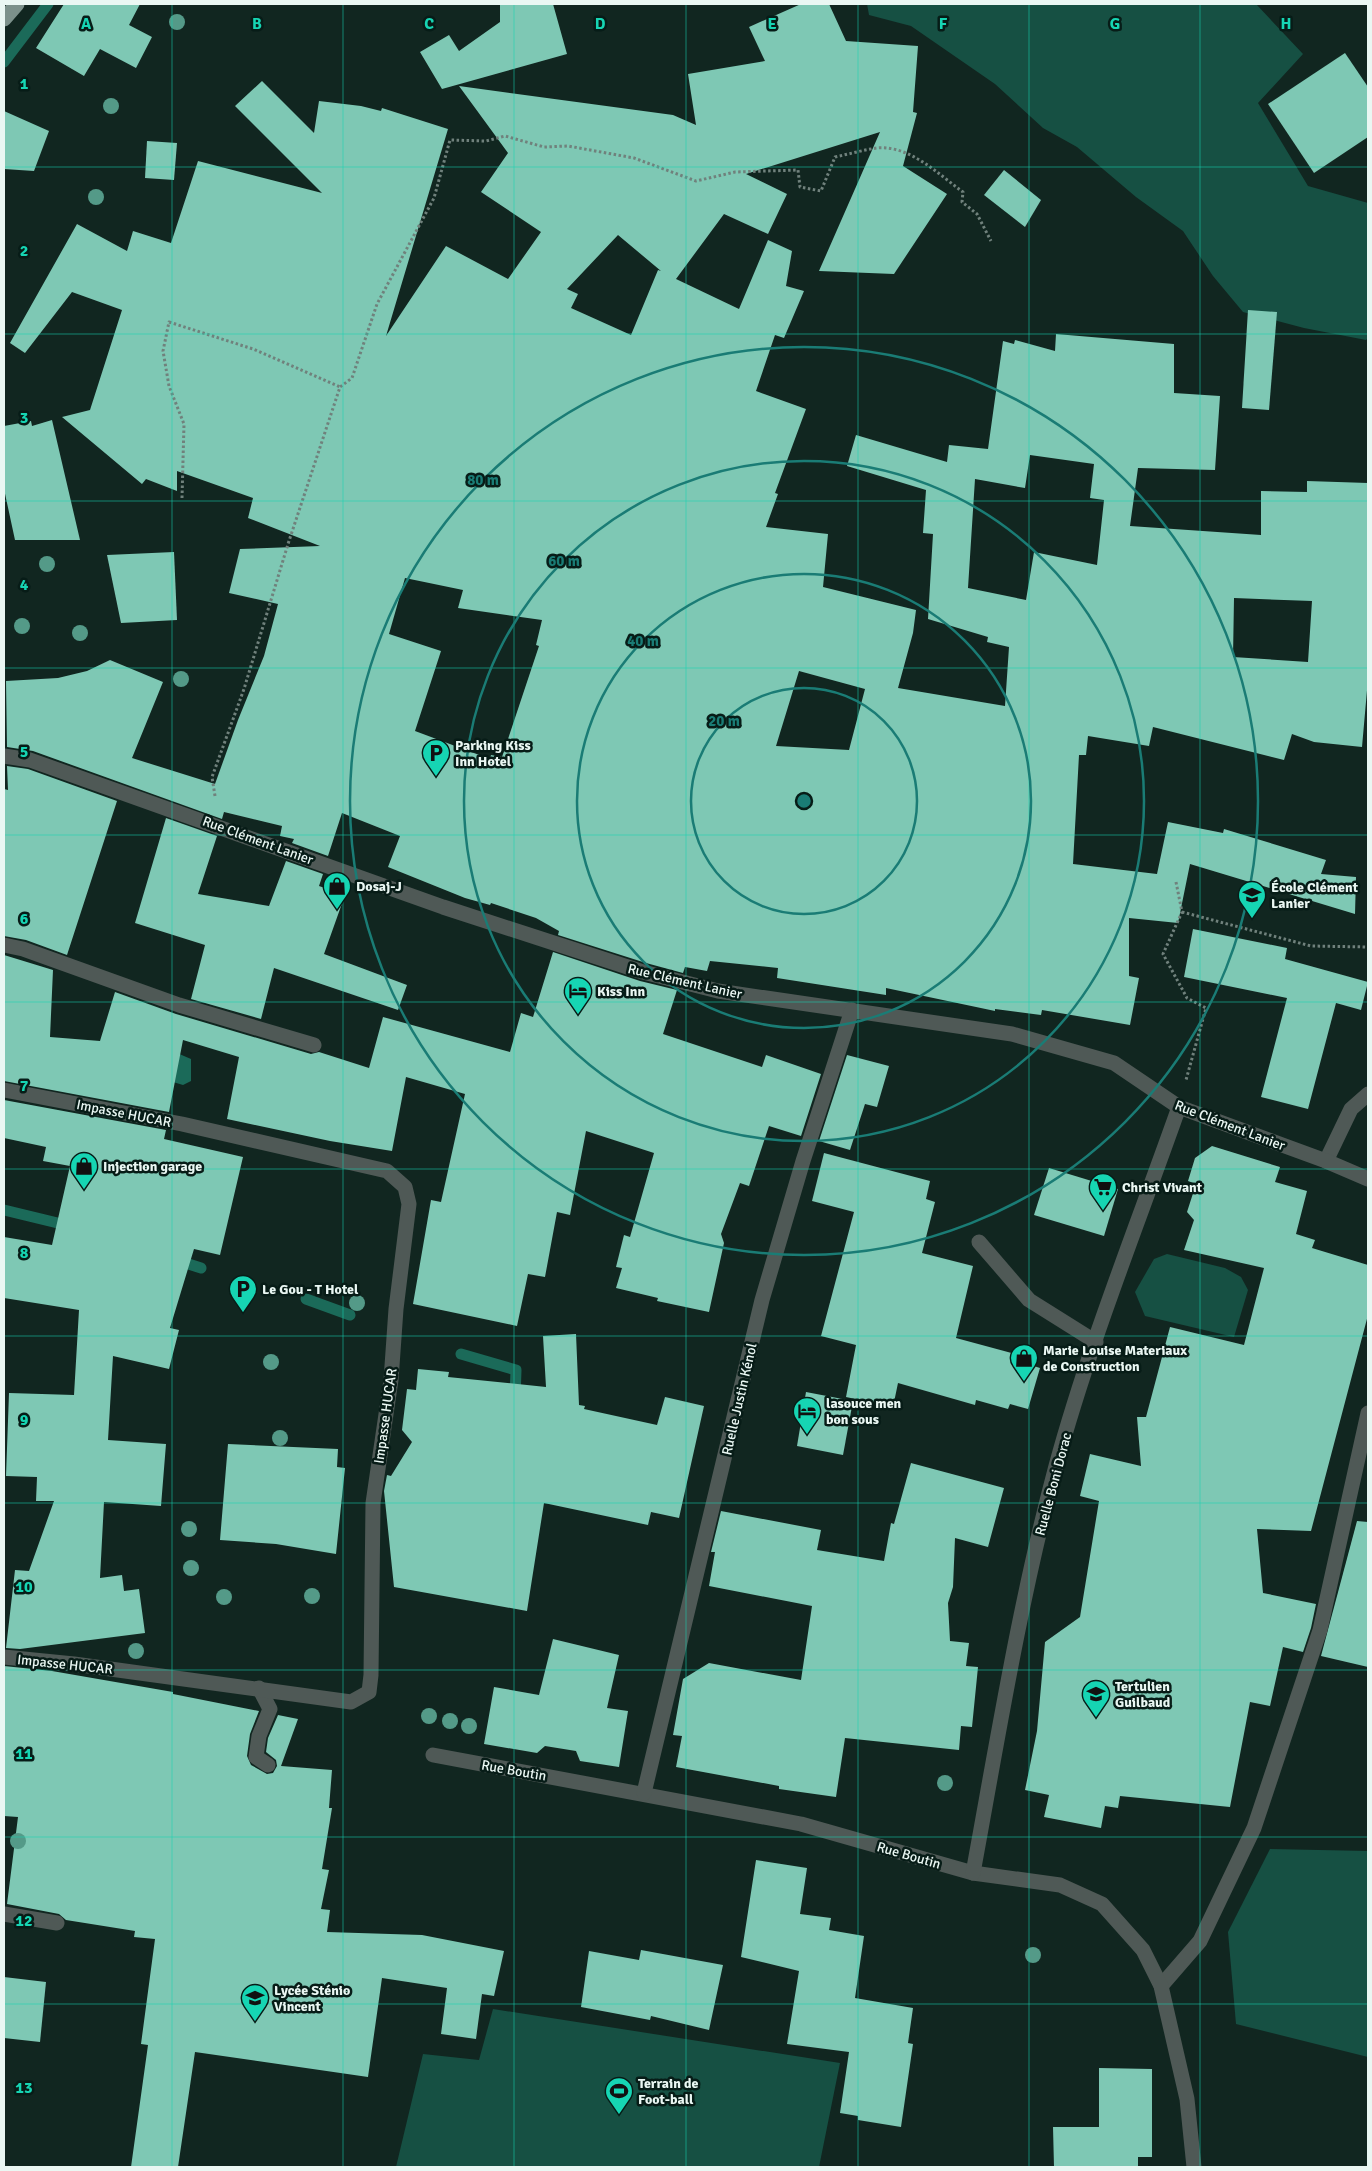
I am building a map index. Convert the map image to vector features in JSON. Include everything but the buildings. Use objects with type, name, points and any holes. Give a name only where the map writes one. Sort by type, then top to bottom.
[{"type":"main road","points":[[4,19],[17,4]]},
{"type":"street","name":"Rue Clément Lanier","points":[[4,756],[30,760],[220,826],[443,907],[643,972],[718,991],[1012,1034],[1114,1063],[1179,1107],[1326,1161],[1368,1179]]},
{"type":"street","points":[[4,945],[32,952],[179,1005],[314,1045]]},
{"type":"street","name":"Ruelle Justin Kénol","points":[[644,1793],[762,1300],[803,1161],[852,1010]]},
{"type":"street","name":"Impasse HUCAR","points":[[4,1090],[182,1124],[387,1171],[405,1187],[408,1204],[396,1309],[391,1380],[373,1503],[371,1676],[368,1692],[351,1702],[74,1664],[4,1657]]},
{"type":"street","points":[[1326,1161],[1351,1109],[1368,1094]]},
{"type":"street","name":"Ruelle Boni Dorac","points":[[973,1873],[1023,1600],[1056,1465],[1096,1342],[1179,1107]]},
{"type":"street","points":[[979,1242],[1029,1300],[1096,1342]]},
{"type":"street","points":[[1161,1986],[1200,1941],[1254,1828],[1320,1630],[1368,1413]]},
{"type":"street","points":[[259,1688],[270,1709],[259,1736],[256,1757],[268,1765]]},
{"type":"street","name":"Rue Boutin","points":[[433,1755],[644,1793],[801,1824],[973,1873],[1060,1885],[1102,1904],[1143,1950],[1161,1986],[1187,2099],[1194,2167]]},
{"type":"street","points":[[4,1914],[58,1923]]},
{"type":"path","points":[[220,826],[212,777],[244,689],[340,386],[352,378],[377,304],[434,198],[450,140],[486,141],[505,136],[544,146],[568,146],[634,158],[696,181],[734,172],[798,170],[800,187],[821,191],[835,157],[879,148],[903,152],[923,162],[963,192],[962,202],[977,214],[991,241]]},
{"type":"path","points":[[182,498],[184,424],[169,386],[163,351],[168,322],[260,352],[340,386]]},
{"type":"path","points":[[1176,882],[1182,912],[1163,954],[1186,998],[1206,1008],[1179,1107]]},
{"type":"path","points":[[1182,912],[1311,946],[1368,947]]},
{"type":"shaded area","points":[[867,4],[1256,4],[1303,54],[1258,103],[1308,186],[1368,203],[1368,338],[1366,340],[1304,328],[1243,312],[1213,276],[1183,231],[1136,197],[1077,147],[1043,128],[995,84],[911,26],[869,15]]},
{"type":"shaded area","points":[[177,1053],[191,1059],[191,1081],[183,1085],[123,1067]]},
{"type":"shaded area","points":[[1167,1254],[1225,1268],[1241,1277],[1248,1290],[1234,1337],[1145,1316],[1135,1292],[1154,1259]]},
{"type":"shaded area","points":[[1270,1849],[1368,1851],[1368,2057],[1236,2024],[1228,1932]]},
{"type":"shaded area","name":"Terrain de Foot-ball","points":[[493,2009],[840,2063],[819,2167],[396,2167],[423,2054],[479,2060]]},
{"type":"waterway","points":[[4,62],[48,4]]},
{"type":"waterway","points":[[4,1210],[70,1226]]},
{"type":"waterway","points":[[176,1260],[201,1268]]},
{"type":"waterway","points":[[306,1299],[350,1315]]},
{"type":"waterway","points":[[461,1354],[516,1370],[515,1399]]},
{"type":"place","name":"Parking Kiss Inn Hotel","points":[[436,777]]},
{"type":"place","name":"Dosaj-J","points":[[337,910]]},
{"type":"place","name":"École Clément Lanier","points":[[1252,919]]},
{"type":"place","name":"Kiss Inn","points":[[578,1015]]},
{"type":"place","name":"Injection garage","points":[[84,1190]]},
{"type":"place","name":"Christ Vivant","points":[[1103,1211]]},
{"type":"place","name":"Le Gou - T Hotel","points":[[243,1313]]},
{"type":"place","name":"Marie Louise Materiaux de Construction","points":[[1024,1382]]},
{"type":"place","name":"lasouce men bon sous","points":[[807,1435]]},
{"type":"place","name":"Tertulien Guilbaud","points":[[1096,1718]]},
{"type":"place","name":"Lycée Sténio Vincent","points":[[255,2022]]},
{"type":"place","name":"Terrain de Foot-ball","points":[[619,2115]]}]
